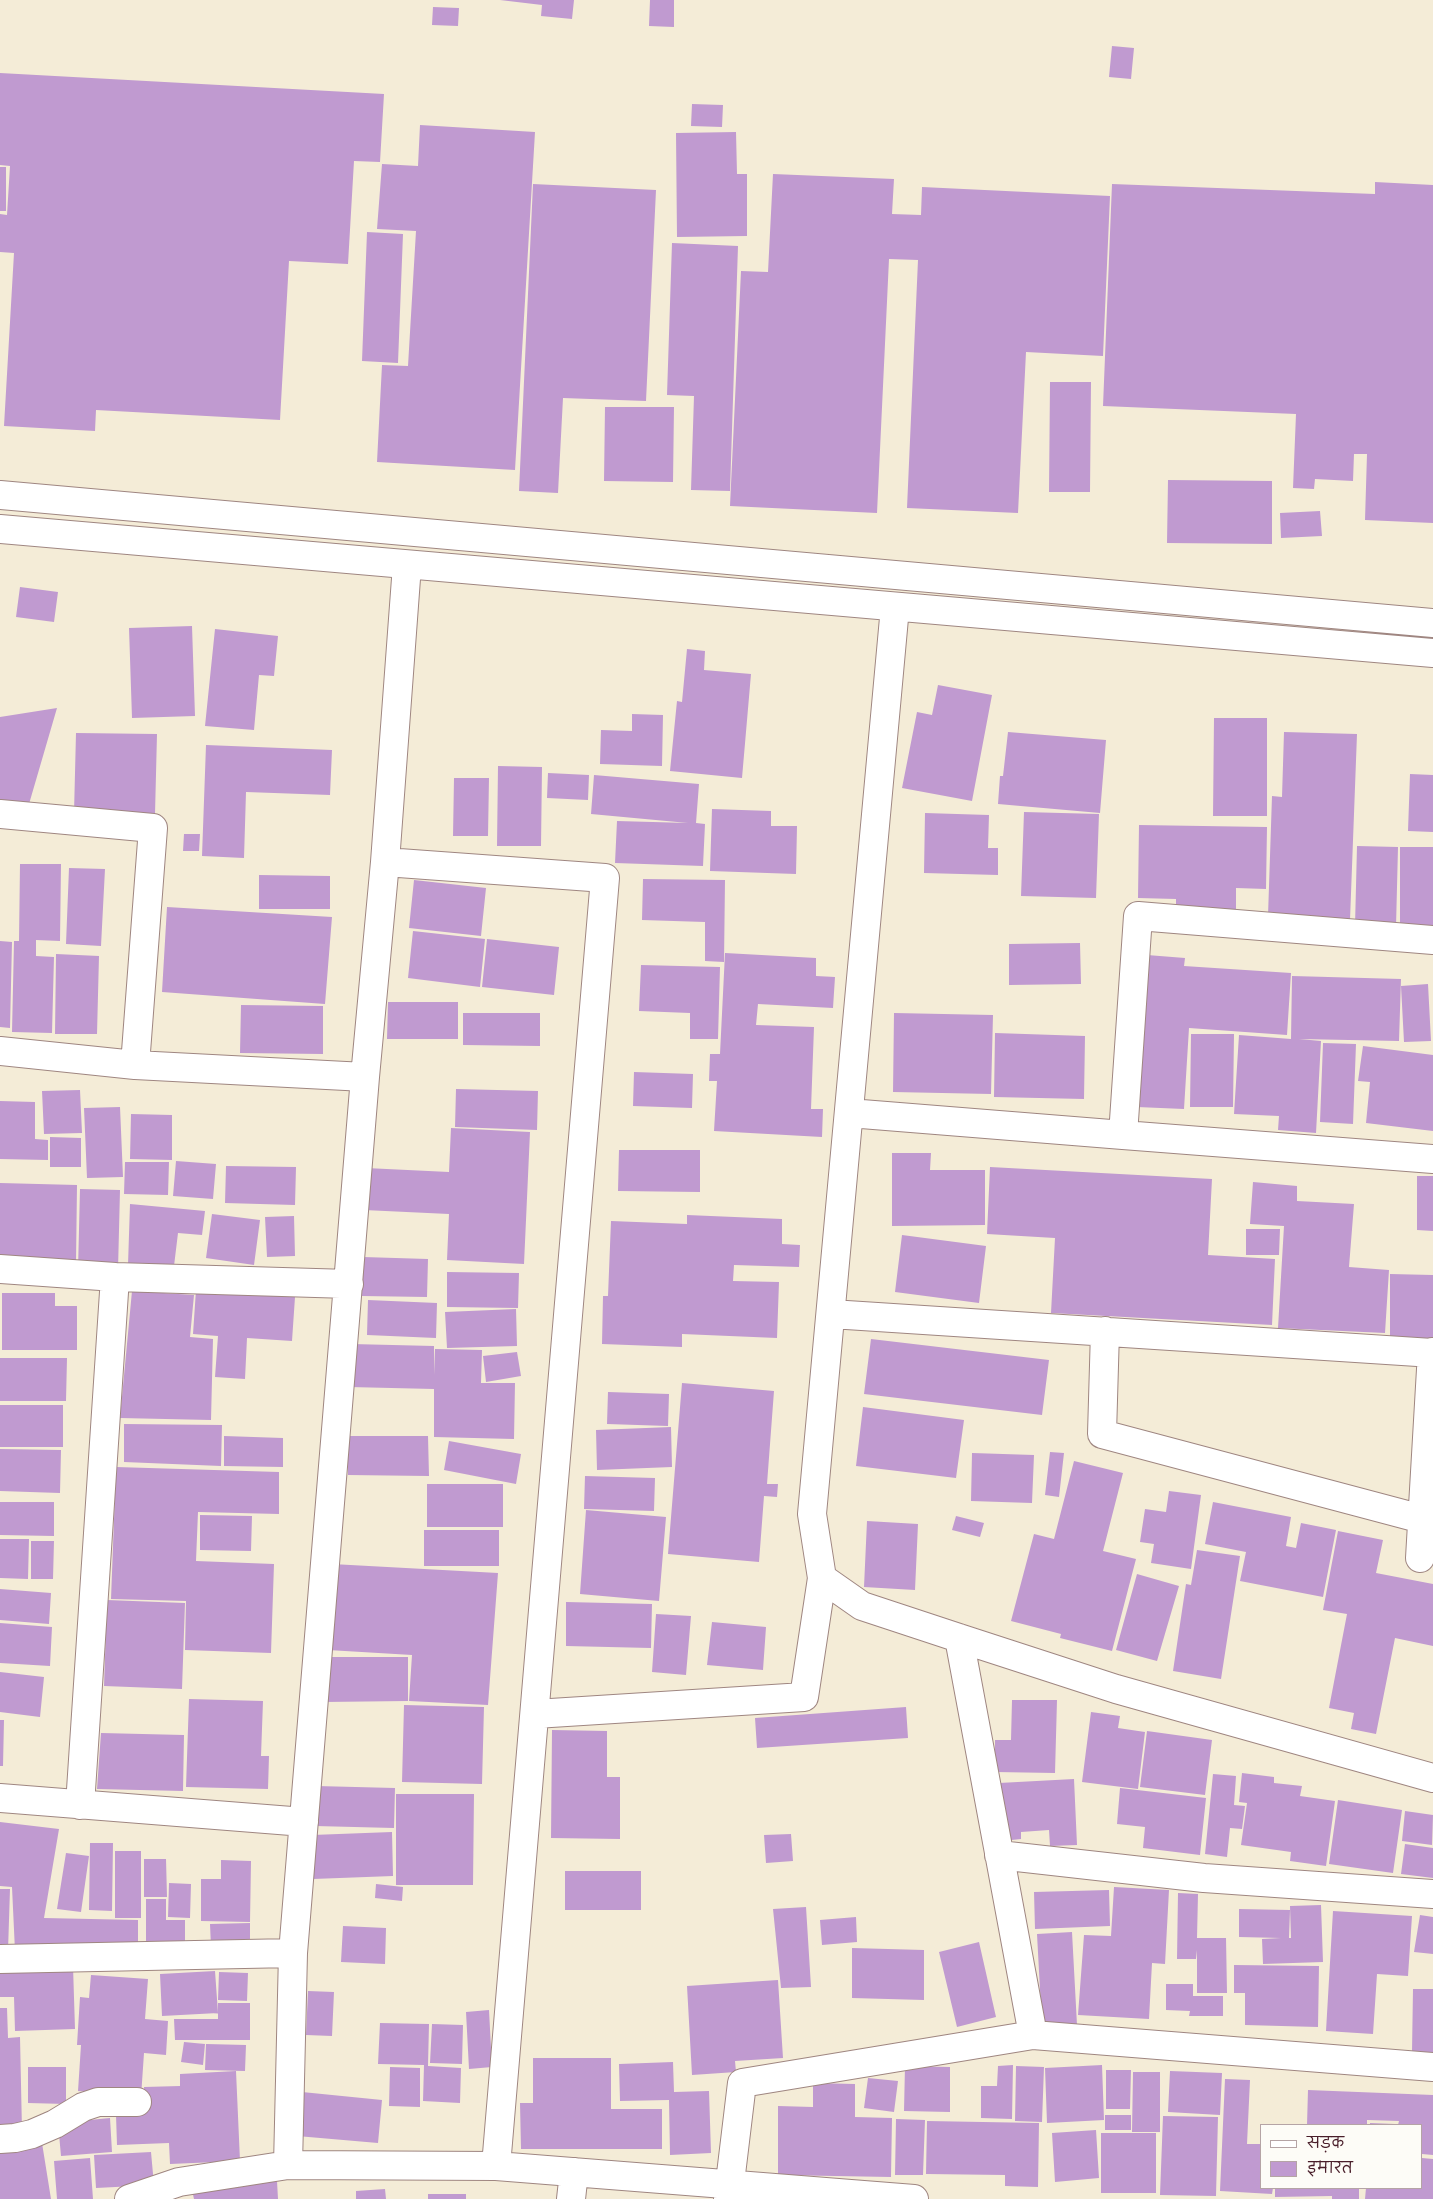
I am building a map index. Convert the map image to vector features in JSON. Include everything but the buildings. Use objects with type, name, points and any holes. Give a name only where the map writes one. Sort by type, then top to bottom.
[{"type":"street","points":[[0,495],[1433,623]]},
{"type":"street","points":[[0,529],[1433,652]]},
{"type":"street","points":[[288,2165],[293,1953],[365,1077],[385,862],[407,565]]},
{"type":"street","points":[[535,1714],[804,1697],[822,1578],[812,1514],[896,607]]},
{"type":"street","points":[[0,814],[154,828],[134,1065]]},
{"type":"street","points":[[385,862],[605,878],[496,2166]]},
{"type":"street","points":[[1123,1135],[1138,916],[1433,940]]},
{"type":"street","points":[[0,1052],[134,1065],[365,1077]]},
{"type":"street","points":[[849,1113],[1433,1159]]},
{"type":"street","points":[[0,1269],[115,1277],[349,1284]]},
{"type":"street","points":[[80,1804],[115,1277]]},
{"type":"street","points":[[831,1314],[1432,1353],[1420,1558]]},
{"type":"street","points":[[1105,1331],[1102,1434],[1422,1518]]},
{"type":"street","points":[[822,1578],[862,1606],[959,1638],[1116,1689],[1433,1778]]},
{"type":"street","points":[[959,1638],[1033,2035]]},
{"type":"street","points":[[0,1798],[304,1822]]},
{"type":"street","points":[[999,1855],[1204,1878],[1433,1894]]},
{"type":"street","points":[[0,1959],[293,1953]]},
{"type":"street","points":[[728,2192],[742,2083],[1033,2035],[1433,2066]]},
{"type":"street","points":[[0,2139],[15,2138],[43,2130],[83,2107],[98,2102],[137,2102]]},
{"type":"street","points":[[129,2199],[182,2190],[288,2165],[496,2166],[574,2172],[728,2192],[914,2199]]},
{"type":"street","points":[[571,2199],[574,2172]]}]
